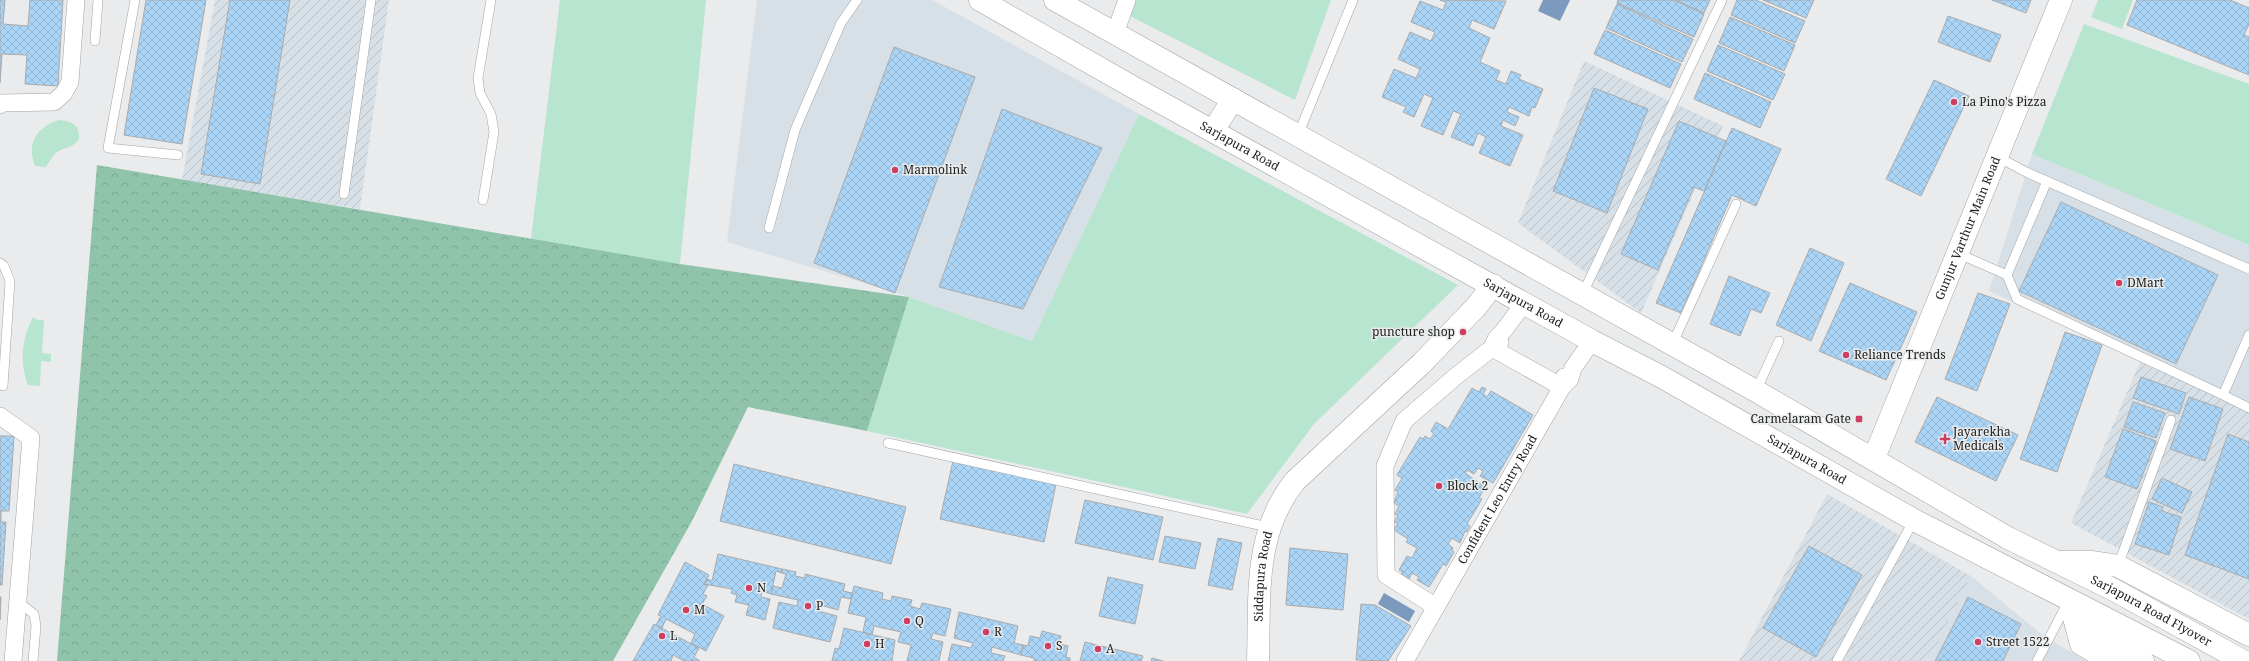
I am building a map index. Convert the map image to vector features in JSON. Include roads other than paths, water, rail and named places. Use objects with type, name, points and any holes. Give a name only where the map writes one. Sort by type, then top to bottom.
[{"type":"main road","name":"Sarjapura Road","points":[[980,0],[1592,341],[1660,376],[1914,520],[2076,603]]},
{"type":"main road","points":[[1055,0],[1583,293],[1672,345],[1874,458],[2008,538],[2059,562],[2091,562],[2118,566],[2249,635]]},
{"type":"main road","name":"Gunjur Varthur Main Road","points":[[1874,458],[1959,254],[2061,0]]},
{"type":"main road","points":[[1213,131],[1233,99]]},
{"type":"main road","name":"Siddapura Road","points":[[1258,661],[1262,566],[1268,527],[1283,496],[1300,475],[1426,358],[1476,307],[1493,285]]},
{"type":"main road","name":"Sarjapura Road Flyover","points":[[2059,562],[2243,661]]},
{"type":"main road","points":[[2076,603],[2081,644],[2110,661]]},
{"type":"main road","points":[[2076,603],[2090,631],[2143,661]]},
{"type":"main road","points":[[2076,603],[2189,661]]},
{"type":"street","points":[[0,105],[54,102],[64,94],[70,82],[76,0]]},
{"type":"street","points":[[1115,33],[1127,0]]},
{"type":"street","points":[[1436,608],[1386,575],[1385,466],[1404,421],[1455,377],[1492,348],[1496,339],[1506,329],[1524,303]]},
{"type":"street","name":"Confident Leo Entry Road","points":[[1405,661],[1562,387],[1570,379],[1573,368],[1592,341]]},
{"type":"street","points":[[1492,348],[1562,387]]},
{"type":"street","points":[[0,416],[30,438],[13,661]]},
{"type":"lane","points":[[95,41],[98,0]]},
{"type":"lane","points":[[135,0],[108,148],[178,155]]},
{"type":"lane","points":[[344,194],[370,0]]},
{"type":"lane","points":[[483,200],[494,132],[491,114],[480,93],[478,78],[491,0]]},
{"type":"lane","points":[[769,228],[795,130],[841,23],[857,0]]},
{"type":"lane","points":[[1298,135],[1353,0]]},
{"type":"lane","points":[[1583,293],[1722,0]]},
{"type":"lane","points":[[1998,157],[2047,182],[2249,269]]},
{"type":"lane","points":[[2007,275],[2047,182]]},
{"type":"lane","points":[[1672,345],[1736,204]]},
{"type":"lane","points":[[1959,254],[2007,275],[2017,299],[2249,408]]},
{"type":"lane","points":[[0,263],[4,266],[10,281],[3,386]]},
{"type":"lane","points":[[2222,395],[2249,335]]},
{"type":"lane","points":[[1756,391],[1780,341]]},
{"type":"lane","points":[[2118,566],[2171,420]]},
{"type":"lane","points":[[888,443],[1268,527]]},
{"type":"lane","points":[[1838,661],[1914,520]]},
{"type":"lane","points":[[18,601],[34,614],[36,626],[33,661]]},
{"type":"lane","points":[[2037,661],[2076,603]]},
{"type":"water","points":[[1543,0],[1570,0],[1560,21],[1538,11]]},
{"type":"water","points":[[1384,593],[1415,611],[1409,622],[1378,604]]},
{"type":"place","name":"La Pino's Pizza","points":[[1954,102]]},
{"type":"place","name":"Marmolink","points":[[895,170]]},
{"type":"place","name":"DMart","points":[[2119,283]]},
{"type":"place","name":"puncture shop","points":[[1463,332]]},
{"type":"place","name":"Reliance Trends","points":[[1846,355]]},
{"type":"place","name":"Carmelaram Gate","points":[[1859,419]]},
{"type":"place","name":"Jayarekha Medicals","points":[[1945,439]]},
{"type":"place","name":"Block 2","points":[[1439,486]]},
{"type":"place","name":"N","points":[[749,588]]},
{"type":"place","name":"P","points":[[808,606]]},
{"type":"place","name":"M","points":[[686,610]]},
{"type":"place","name":"Q","points":[[907,621]]},
{"type":"place","name":"R","points":[[986,632]]},
{"type":"place","name":"L","points":[[662,636]]},
{"type":"place","name":"Street 1522","points":[[1978,642]]},
{"type":"place","name":"H","points":[[867,644]]},
{"type":"place","name":"S","points":[[1048,646]]},
{"type":"place","name":"A","points":[[1098,649]]}]
